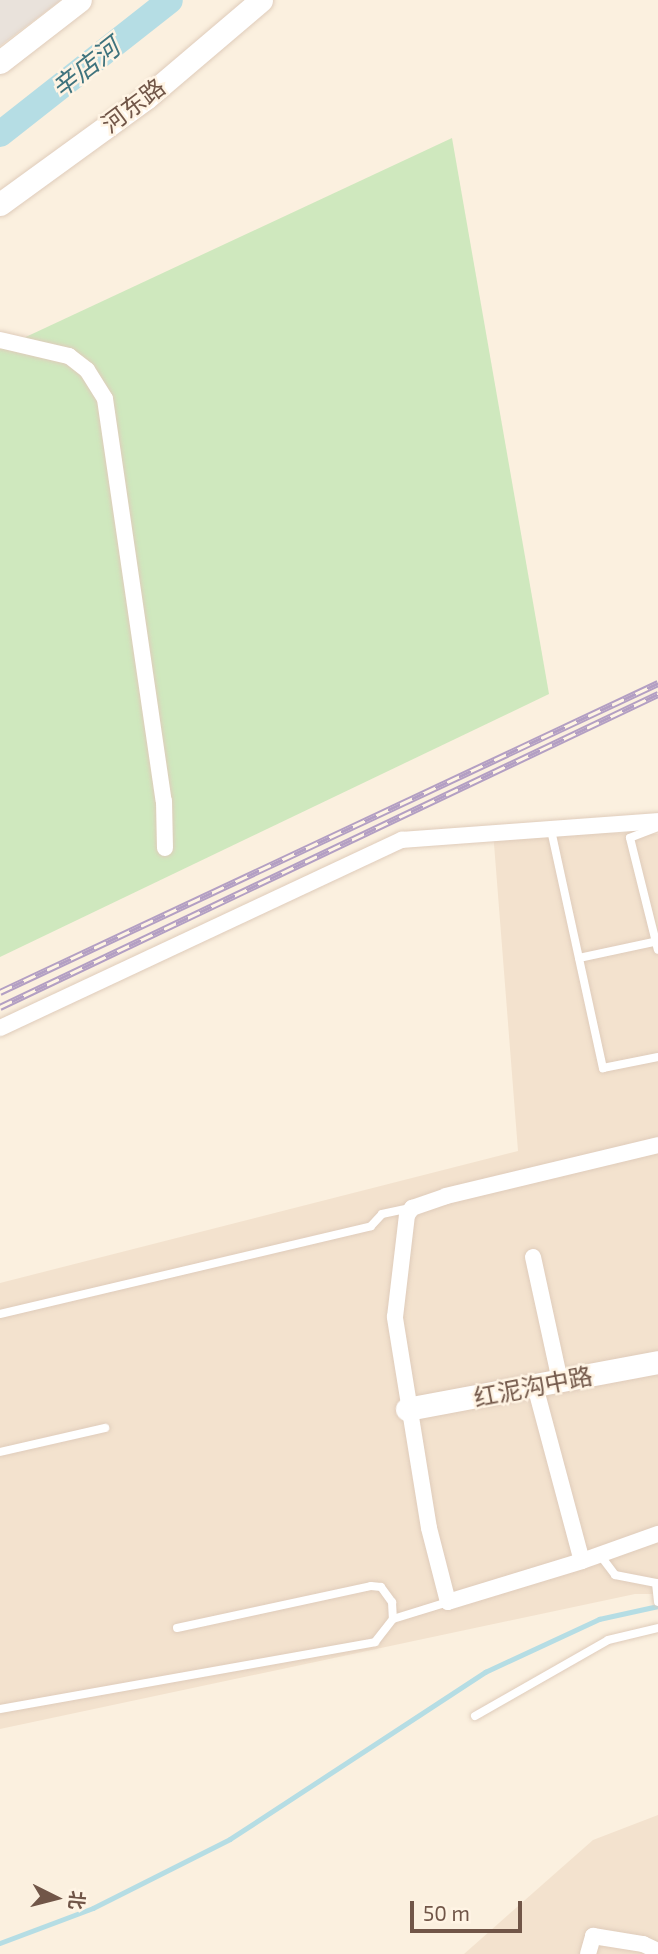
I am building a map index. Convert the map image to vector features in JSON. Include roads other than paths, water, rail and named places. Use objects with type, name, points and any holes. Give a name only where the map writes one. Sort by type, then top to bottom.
[{"type":"street","points":[[0,62],[80,0]]},
{"type":"street","name":"河东路","points":[[0,204],[146,98],[261,0]]},
{"type":"street","points":[[0,340],[69,356],[87,370],[104,399],[164,801],[165,848]]},
{"type":"street","points":[[0,1028],[402,840],[658,821]]},
{"type":"street","points":[[658,1145],[412,1208],[407,1215],[395,1317],[407,1409],[436,1566],[448,1602],[582,1561],[658,1534]]},
{"type":"street","points":[[533,1257],[560,1381]]},
{"type":"street","name":"红泥沟中路","points":[[407,1409],[658,1362]]},
{"type":"street","points":[[535,1386],[582,1561]]},
{"type":"street","points":[[588,1954],[593,1936],[643,1944],[658,1951]]},
{"type":"lane","points":[[579,958],[657,944],[630,838],[658,827]]},
{"type":"lane","points":[[551,830],[603,1068],[658,1057]]},
{"type":"lane","points":[[0,1314],[371,1226],[382,1214],[412,1208]]},
{"type":"lane","points":[[0,1452],[105,1428]]},
{"type":"lane","points":[[600,1555],[615,1575],[656,1583],[658,1602]]},
{"type":"lane","points":[[177,1628],[371,1586],[381,1587],[392,1602],[393,1619]]},
{"type":"lane","points":[[0,1709],[375,1642],[393,1619],[448,1602]]},
{"type":"lane","points":[[475,1716],[508,1693],[608,1640],[658,1628]]},
{"type":"waterway","name":"辛店河","points":[[0,134],[170,0]]},
{"type":"waterway","points":[[0,1943],[93,1908],[230,1839],[485,1672],[599,1619],[658,1606]]},
{"type":"railway","points":[[0,992],[658,683]]},
{"type":"railway","points":[[0,1007],[658,694]]}]
